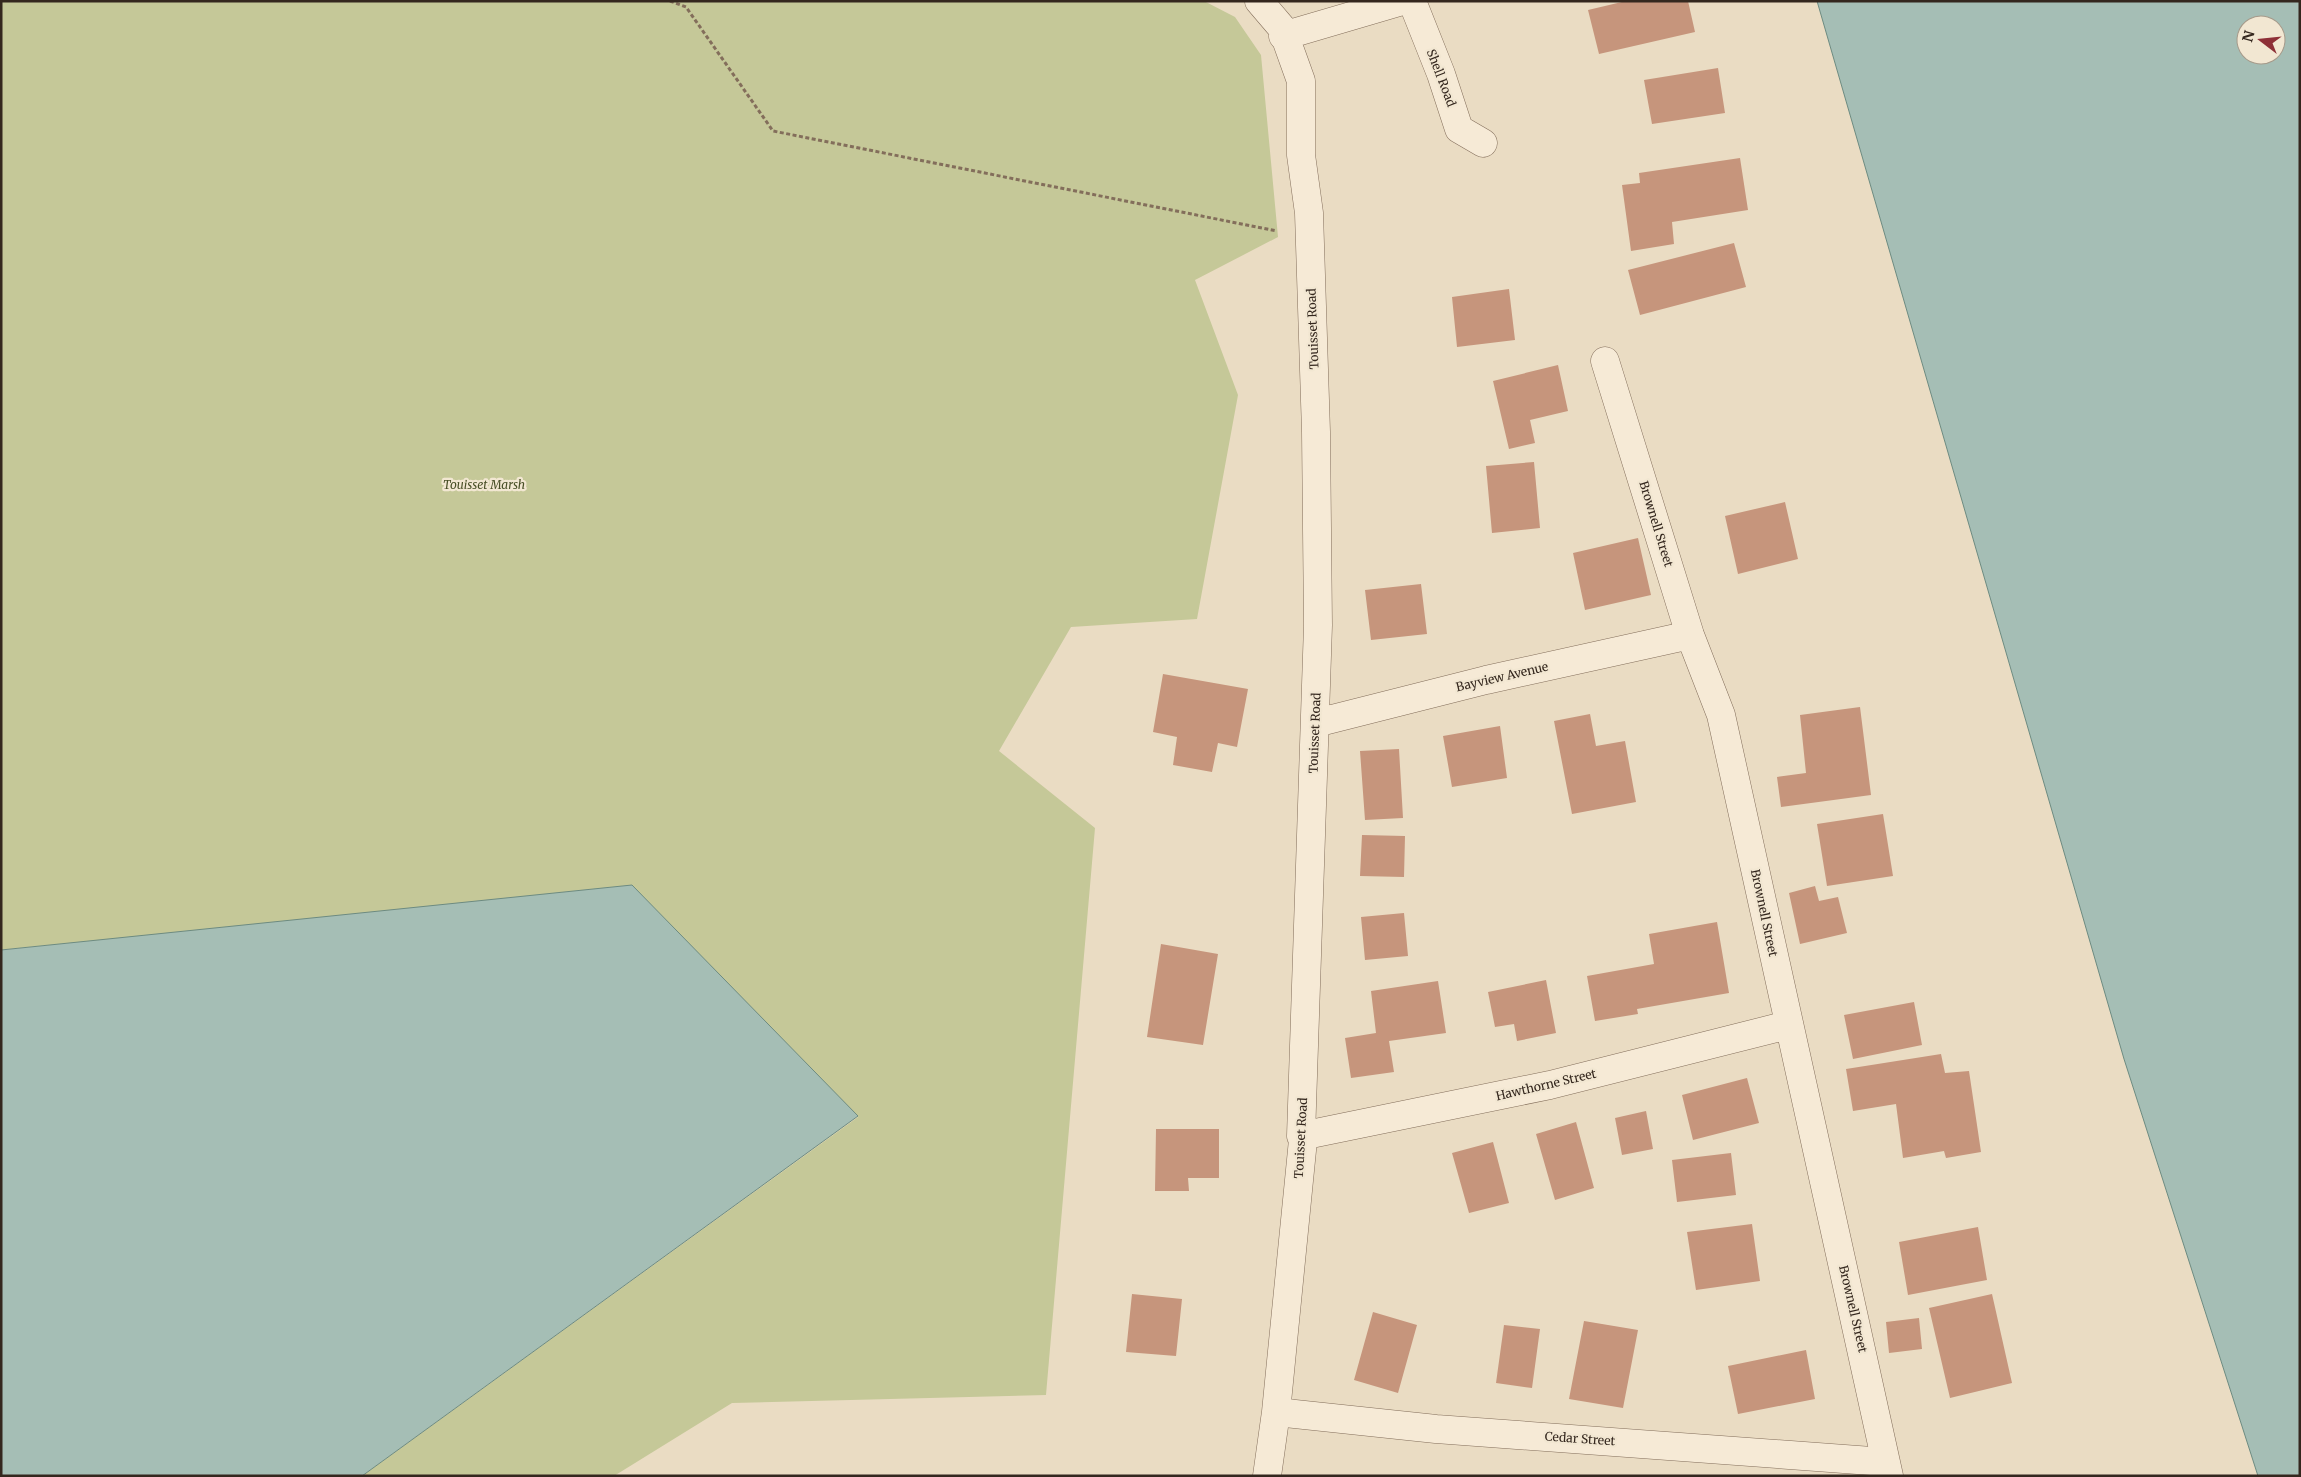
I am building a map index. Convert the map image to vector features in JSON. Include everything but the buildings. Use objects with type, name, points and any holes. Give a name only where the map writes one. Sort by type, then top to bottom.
[{"type":"street","name":"Touisset Road","points":[[1259,1],[1282,28],[1283,36],[1301,81],[1301,155],[1309,213],[1310,238],[1318,625],[1301,1136],[1303,1140],[1276,1412],[1266,1476]]},
{"type":"street","points":[[1283,36],[1402,1]]},
{"type":"street","name":"Shell Road","points":[[1412,1],[1441,74],[1459,129],[1483,143]]},
{"type":"street","name":"Brownell Street","points":[[1605,361],[1690,635],[1721,714],[1887,1469]]},
{"type":"street","name":"Bayview Avenue","points":[[1316,723],[1486,680],[1690,635]]},
{"type":"street","name":"Hawthorne Street","points":[[1301,1136],[1550,1085],[1788,1025]]},
{"type":"street","name":"Cedar Street","points":[[1276,1412],[1887,1469]]},
{"type":"path","points":[[670,1],[686,7],[772,131],[1310,238]]},
{"type":"green space","name":"Touisset Marsh","points":[[1,1],[1204,1],[1235,17],[1261,55],[1278,237],[1195,280],[1238,395],[1197,619],[1071,627],[999,751],[1095,828],[1046,1395],[732,1403],[614,1476],[362,1476],[858,1117],[49,945],[1,950]]},
{"type":"water","points":[[1817,1],[2300,1],[2300,1476],[2258,1476],[2124,1059]]},
{"type":"water","points":[[632,885],[858,1116],[362,1476],[1,1476],[1,950]]}]
